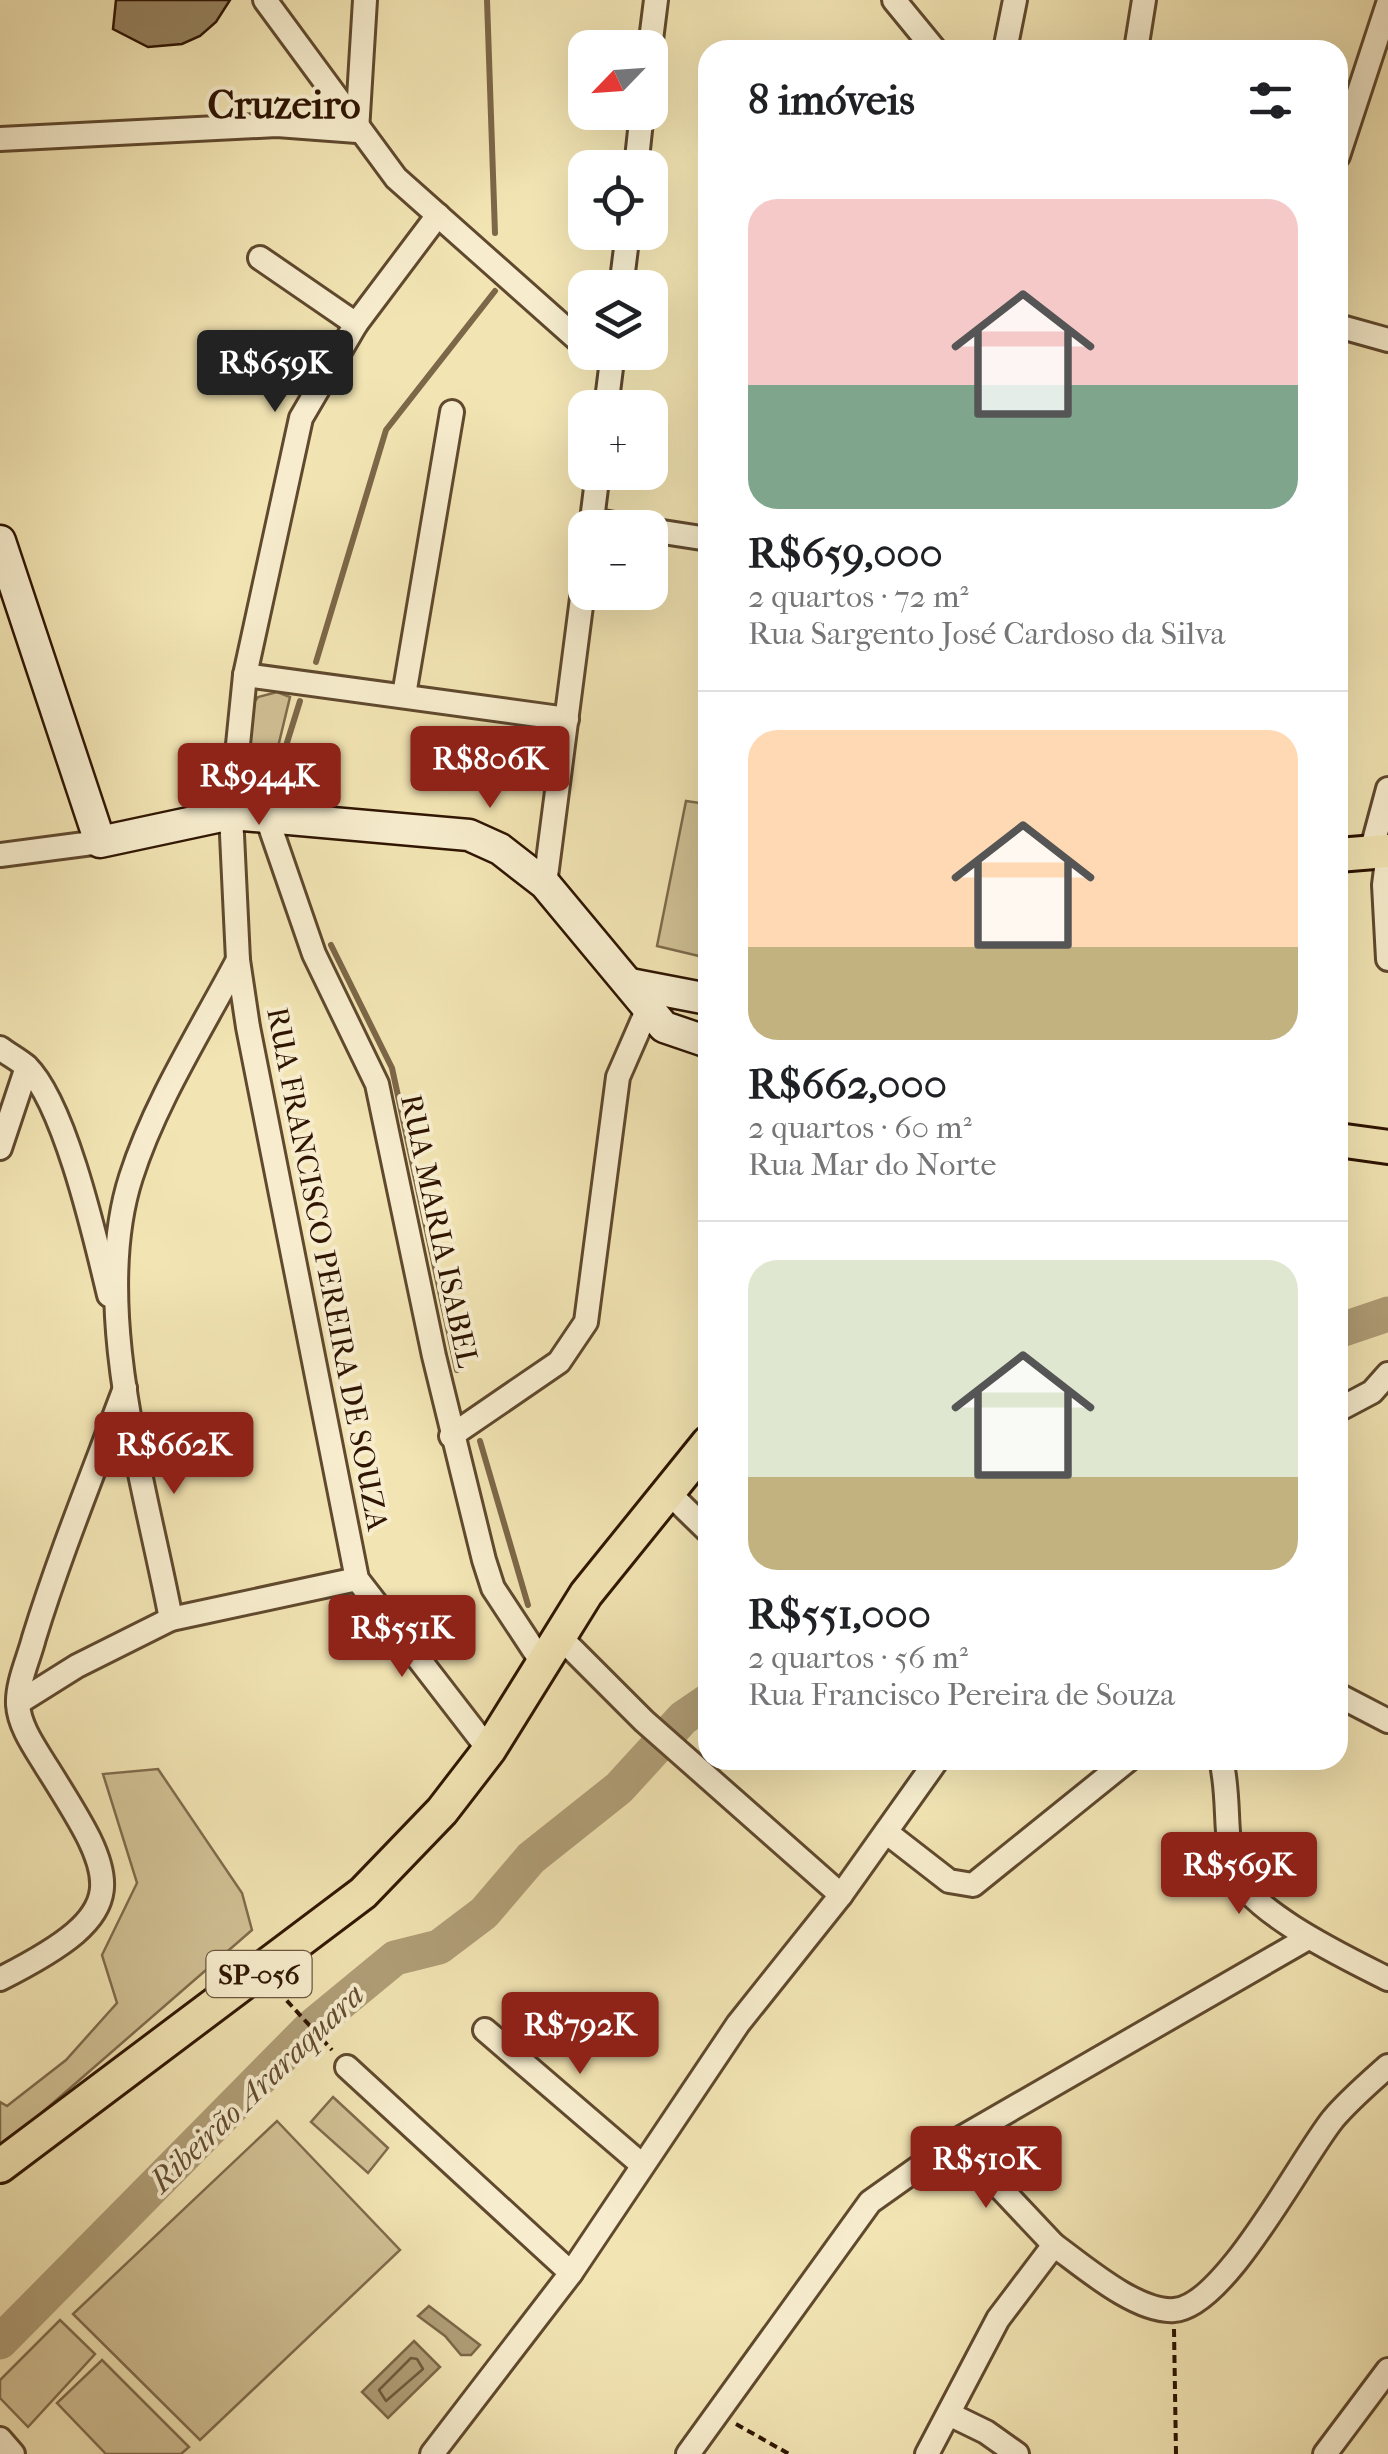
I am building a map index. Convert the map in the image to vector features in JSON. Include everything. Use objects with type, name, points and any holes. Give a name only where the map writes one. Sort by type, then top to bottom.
[{"type":"main road","points":[[1348,854],[1382,852]]},
{"type":"main road","points":[[1348,1141],[1388,1147]]},
{"type":"main road","name":"SP-056","points":[[0,2166],[363,1892],[442,1811],[489,1750],[549,1648],[666,1490],[698,1454]]},
{"type":"street","points":[[264,0],[357,131],[396,178],[568,331]]},
{"type":"street","points":[[357,131],[364,0]]},
{"type":"street","points":[[652,30],[656,0]]},
{"type":"street","points":[[894,0],[927,40]]},
{"type":"street","points":[[1008,40],[1015,0]]},
{"type":"street","points":[[1138,40],[1144,0]]},
{"type":"street","points":[[1348,126],[1388,4]]},
{"type":"street","points":[[0,139],[278,126],[357,131]]},
{"type":"street","name":"RUA FRANCISCO PEREIRA DE SOUZA","points":[[438,215],[356,324],[301,418],[245,675],[230,814],[238,960],[357,1578],[489,1750]]},
{"type":"street","points":[[260,258],[356,324]]},
{"type":"street","points":[[1348,329],[1388,340]]},
{"type":"street","points":[[404,695],[452,412]]},
{"type":"street","points":[[668,533],[698,538]]},
{"type":"street","points":[[0,541],[100,842]]},
{"type":"street","points":[[546,884],[580,610]]},
{"type":"street","points":[[245,675],[566,720]]},
{"type":"street","points":[[1388,789],[1382,852],[1388,959]]},
{"type":"street","points":[[0,856],[100,842],[230,814],[469,835],[500,849],[546,884],[645,995],[664,1027],[698,1039]]},
{"type":"street","name":"RUA MARIA ISABEL","points":[[266,815],[314,954],[377,1084],[452,1436],[493,1588],[549,1648],[644,1721],[698,1769]]},
{"type":"street","points":[[234,864],[258,854],[281,861]]},
{"type":"street","points":[[114,1318],[122,1220],[130,1180],[146,1137],[238,960]]},
{"type":"street","points":[[452,1436],[559,1362],[586,1322],[618,1076],[645,995]]},
{"type":"street","points":[[645,995],[698,998]]},
{"type":"street","points":[[0,1048],[27,1067],[50,1107],[80,1185],[114,1318],[172,1619]]},
{"type":"street","points":[[0,1148],[27,1067]]},
{"type":"street","points":[[1348,1405],[1372,1392],[1388,1374]]},
{"type":"street","points":[[0,1978],[73,1937],[94,1919],[103,1880],[100,1857],[88,1832],[36,1749],[18,1703],[40,1620],[126,1385]]},
{"type":"street","points":[[666,1490],[698,1521]]},
{"type":"street","points":[[18,1703],[77,1666],[172,1619],[357,1578]]},
{"type":"street","points":[[1348,1700],[1388,1721]]},
{"type":"street","name":"RUA MARIA ISABEL","points":[[699,1770],[842,1894]]},
{"type":"street","points":[[432,2454],[571,2274],[738,2024],[842,1894],[930,1770]]},
{"type":"street","points":[[886,1832],[949,1881],[973,1885],[1116,1770]]},
{"type":"street","points":[[1224,1770],[1230,1850],[1238,1880],[1308,1938],[1388,1978]]},
{"type":"street","points":[[688,2454],[850,2224],[870,2202],[956,2141],[1308,1938]]},
{"type":"street","points":[[485,2030],[642,2164]]},
{"type":"street","points":[[956,2141],[1054,2245],[1129,2297],[1174,2310],[1198,2301],[1219,2285],[1334,2118],[1388,2066]]},
{"type":"street","points":[[348,2067],[571,2274]]},
{"type":"street","points":[[927,2454],[951,2415],[998,2319],[1054,2245]]},
{"type":"street","points":[[1325,2454],[1388,2370]]},
{"type":"street","points":[[951,2415],[1018,2454]]},
{"type":"street","points":[[0,2439],[14,2454]]},
{"type":"path","points":[[261,1972],[348,2067]]},
{"type":"path","points":[[1174,2310],[1176,2454]]},
{"type":"path","points":[[716,2413],[789,2454]]},
{"type":"shaded area","points":[[277,692],[290,697],[265,801],[240,796],[252,705],[258,697]]},
{"type":"shaded area","points":[[686,801],[698,803],[698,956],[657,946]]},
{"type":"shaded area","points":[[158,1769],[242,1893],[252,1930],[0,2149],[0,2102],[7,2106],[66,2060],[117,2003],[102,1955],[137,1883],[103,1774]]},
{"type":"shaded area","points":[[333,2097],[388,2148],[368,2173],[311,2122]]},
{"type":"shaded area","points":[[277,2121],[400,2250],[200,2440],[73,2314]]},
{"type":"shaded area","points":[[60,2320],[95,2354],[28,2427],[0,2398],[0,2380]]},
{"type":"shaded area","points":[[102,2360],[189,2447],[181,2454],[106,2454],[57,2403]]},
{"type":"water","points":[[429,2306],[480,2345],[471,2355],[461,2355],[445,2336],[418,2316]]},
{"type":"water","points":[[414,2341],[440,2367],[388,2418],[362,2392]]},
{"type":"building","points":[[116,0],[230,0],[216,22],[200,36],[182,44],[148,47],[113,29]]},
{"type":"waterway","points":[[487,0],[495,233]]},
{"type":"waterway","points":[[316,662],[386,430],[495,291]]},
{"type":"waterway","points":[[270,797],[300,701]]},
{"type":"waterway","points":[[331,945],[392,1068],[457,1370]]},
{"type":"waterway","name":"Ribeirão Araraquara","points":[[1348,1328],[1388,1314]]},
{"type":"waterway","points":[[480,1441],[528,1605]]},
{"type":"waterway","name":"Ribeirão Araraquara","points":[[0,2342],[310,2028],[395,1958],[439,1947],[484,1913],[531,1858],[619,1788],[683,1718],[698,1708]]},
{"type":"district","name":"Cruzeiro","points":[[284,105]]}]
